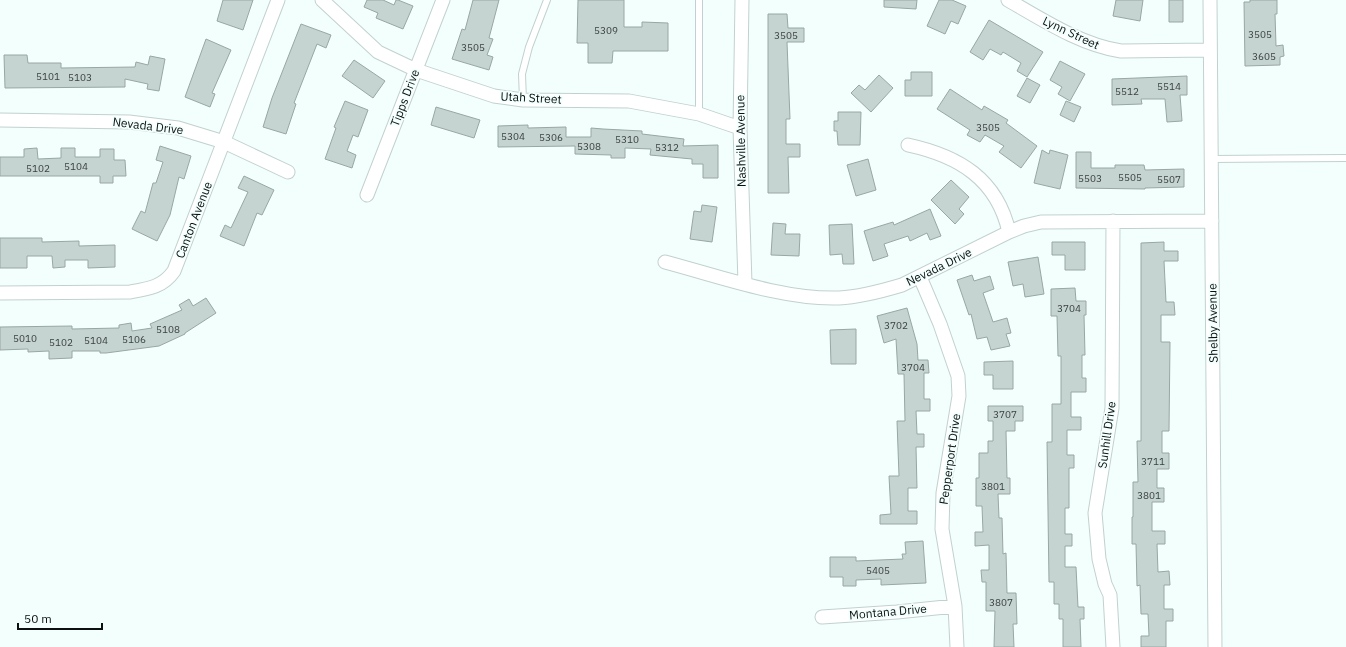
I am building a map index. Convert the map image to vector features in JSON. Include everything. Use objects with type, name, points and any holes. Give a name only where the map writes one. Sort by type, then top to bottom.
[{"type":"street","name":"Canton Avenue","points":[[0,293],[130,292],[147,289],[162,284],[168,280],[174,271],[278,0]]},
{"type":"street","name":"Utah Street","points":[[322,0],[378,52],[416,70],[494,96],[523,100],[629,101],[699,114],[740,128]]},
{"type":"street","name":"Tipps Drive","points":[[367,195],[443,0]]},
{"type":"street","name":"Nashville Avenue","points":[[742,0],[740,128],[745,283]]},
{"type":"street","name":"Lynn Street","points":[[1008,0],[1090,44],[1109,49],[1121,51],[1210,50]]},
{"type":"street","name":"Shelby Avenue","points":[[1210,0],[1215,647]]},
{"type":"street","name":"Nevada Drive","points":[[0,120],[129,122],[178,128],[224,142],[288,172]]},
{"type":"street","points":[[908,145],[930,149],[953,159],[979,176],[1005,212],[1009,232]]},
{"type":"street","name":"Sunhill Drive","points":[[1112,221],[1112,408],[1095,512],[1099,559],[1105,584],[1110,595],[1113,647]]},
{"type":"street","name":"Nevada Drive","points":[[665,262],[745,283],[806,296],[839,298],[885,290],[920,277],[1009,232],[1024,226],[1041,222],[1212,221]]},
{"type":"street","name":"Pepperport Drive","points":[[920,277],[940,324],[958,376],[959,396],[943,493],[942,529],[955,606],[957,647]]},
{"type":"street","name":"Montana Drive","points":[[822,617],[955,606]]},
{"type":"lane","points":[[523,100],[522,74],[529,47],[547,0]]},
{"type":"lane","points":[[699,0],[699,114]]},
{"type":"lane","points":[[1212,159],[1346,158]]},
{"type":"building","points":[[223,0],[253,0],[243,30],[217,21]]},
{"type":"building","points":[[367,0],[383,0],[394,5],[396,0],[398,0],[413,6],[403,29],[376,18],[378,13],[364,7]]},
{"type":"building","points":[[473,0],[499,0],[489,38],[493,39],[487,55],[493,57],[489,70],[452,59],[462,29],[465,30]]},
{"type":"building","points":[[578,0],[624,0],[624,27],[642,27],[642,22],[668,23],[668,51],[613,51],[612,63],[588,63],[588,43],[577,43]]},
{"type":"building","points":[[884,0],[917,0],[916,9],[884,7]]},
{"type":"building","points":[[939,0],[952,0],[966,6],[958,24],[951,21],[945,34],[927,26]]},
{"type":"building","points":[[1116,0],[1143,0],[1140,21],[1113,16]]},
{"type":"building","points":[[1169,0],[1183,0],[1183,22],[1169,22]]},
{"type":"building","points":[[1250,0],[1277,0],[1277,14],[1275,14],[1276,46],[1283,45],[1284,56],[1280,57],[1280,65],[1245,66],[1244,2],[1250,2]]},
{"type":"building","points":[[768,14],[787,14],[788,28],[804,28],[804,42],[787,42],[790,119],[786,119],[786,144],[800,144],[800,157],[788,157],[789,193],[768,193]]},
{"type":"building","points":[[989,20],[1043,52],[1027,77],[1017,71],[1021,63],[1003,52],[1001,55],[990,49],[983,60],[970,52]]},
{"type":"building","points":[[301,24],[331,35],[326,48],[317,44],[294,103],[296,104],[286,134],[263,127],[272,98]]},
{"type":"building","points":[[206,39],[231,50],[212,93],[215,94],[210,107],[185,97]]},
{"type":"building","points":[[4,55],[27,55],[28,63],[61,63],[61,68],[135,67],[136,62],[148,65],[150,56],[165,59],[159,91],[147,89],[148,84],[125,79],[125,87],[5,88]]},
{"type":"building","points":[[354,60],[385,81],[373,98],[342,76]]},
{"type":"building","points":[[1060,61],[1085,74],[1070,101],[1058,94],[1062,87],[1050,80]]},
{"type":"building","points":[[911,72],[932,72],[932,96],[905,96],[905,80],[911,80]]},
{"type":"building","points":[[879,75],[893,88],[871,112],[851,93],[859,85],[865,90]]},
{"type":"building","points":[[1187,76],[1187,95],[1180,95],[1182,121],[1167,122],[1165,99],[1141,99],[1142,104],[1112,105],[1112,79]]},
{"type":"building","points":[[1027,78],[1040,85],[1030,103],[1017,96]]},
{"type":"building","points":[[950,89],[982,110],[984,106],[1008,120],[1006,123],[1037,146],[1021,168],[999,152],[1004,146],[985,135],[980,142],[967,135],[970,130],[937,109]]},
{"type":"building","points":[[345,101],[368,110],[358,137],[353,135],[347,151],[356,155],[352,168],[325,159],[336,128],[334,127]]},
{"type":"building","points":[[1066,101],[1081,107],[1074,122],[1060,115]]},
{"type":"building","points":[[436,107],[480,120],[474,138],[431,125]]},
{"type":"building","points":[[838,112],[861,112],[860,145],[838,145],[837,131],[834,131],[834,121],[838,121]]},
{"type":"building","points":[[528,125],[528,128],[566,127],[566,137],[591,137],[591,128],[642,131],[642,134],[684,139],[683,146],[718,145],[718,178],[703,178],[703,164],[692,164],[692,159],[650,155],[651,149],[625,148],[625,158],[611,158],[611,155],[575,154],[575,146],[498,147],[498,126]]},
{"type":"building","points":[[160,146],[191,156],[184,179],[179,177],[170,215],[157,241],[132,229],[141,211],[145,213],[153,183],[156,183],[163,162],[156,160]]},
{"type":"building","points":[[37,148],[38,159],[61,158],[61,148],[75,148],[75,157],[100,157],[100,149],[114,149],[114,160],[125,160],[126,176],[113,176],[113,183],[100,183],[100,176],[0,176],[0,157],[24,157],[24,149]]},
{"type":"building","points":[[1042,150],[1049,154],[1050,150],[1068,155],[1060,189],[1034,183]]},
{"type":"building","points":[[1076,152],[1091,152],[1091,168],[1115,168],[1115,165],[1144,165],[1145,170],[1184,169],[1184,187],[1145,189],[1076,188]]},
{"type":"building","points":[[868,159],[876,190],[856,196],[847,165]]},
{"type":"building","points":[[244,176],[274,190],[262,215],[257,213],[244,246],[220,236],[225,225],[231,228],[248,192],[238,188]]},
{"type":"building","points":[[951,180],[969,197],[959,209],[964,214],[955,224],[931,200]]},
{"type":"building","points":[[702,205],[717,207],[712,242],[690,239],[694,211],[701,212]]},
{"type":"building","points":[[930,209],[941,236],[930,240],[927,233],[910,241],[908,236],[884,244],[888,256],[873,261],[864,231],[893,222],[894,225]]},
{"type":"building","points":[[773,223],[786,224],[785,234],[800,234],[799,256],[771,255]]},
{"type":"building","points":[[852,224],[854,264],[843,264],[842,254],[830,255],[829,225]]},
{"type":"building","points":[[0,238],[42,238],[42,242],[79,241],[79,246],[115,245],[115,267],[88,268],[88,260],[65,260],[65,267],[53,268],[52,256],[27,256],[27,268],[0,268]]},
{"type":"building","points":[[1052,242],[1085,242],[1085,270],[1065,270],[1065,255],[1052,255]]},
{"type":"building","points":[[1164,242],[1164,251],[1178,251],[1178,261],[1164,261],[1166,302],[1174,302],[1175,315],[1161,315],[1161,342],[1170,342],[1169,431],[1162,431],[1162,453],[1169,453],[1169,469],[1157,469],[1157,488],[1164,488],[1164,502],[1152,502],[1152,531],[1165,531],[1165,544],[1157,544],[1158,572],[1169,571],[1170,585],[1164,585],[1164,609],[1173,609],[1173,621],[1166,621],[1166,647],[1141,647],[1141,636],[1149,636],[1148,614],[1141,614],[1140,585],[1137,586],[1136,544],[1132,544],[1132,517],[1133,482],[1138,482],[1137,441],[1141,441],[1141,243]]},
{"type":"building","points":[[1038,257],[1044,294],[1025,297],[1023,284],[1013,286],[1008,262]]},
{"type":"building","points":[[972,275],[974,281],[990,276],[994,289],[983,293],[993,322],[1007,318],[1011,333],[1006,334],[1010,346],[991,350],[987,337],[977,339],[971,314],[969,315],[957,280]]},
{"type":"building","points":[[1075,288],[1076,301],[1086,301],[1086,315],[1084,315],[1085,355],[1082,355],[1082,378],[1086,378],[1086,392],[1071,392],[1071,417],[1081,417],[1081,430],[1067,430],[1067,455],[1074,455],[1074,468],[1069,468],[1069,508],[1065,508],[1065,534],[1072,534],[1072,546],[1065,546],[1065,567],[1076,567],[1078,607],[1084,607],[1084,619],[1080,619],[1081,647],[1063,647],[1063,619],[1059,619],[1059,604],[1054,604],[1054,582],[1049,582],[1047,442],[1052,442],[1052,404],[1061,404],[1061,356],[1058,356],[1057,316],[1051,316],[1051,289]]},
{"type":"building","points":[[206,298],[216,313],[185,334],[159,346],[106,353],[100,353],[100,351],[72,351],[72,358],[49,359],[49,351],[28,352],[28,349],[0,350],[0,327],[72,326],[72,329],[119,328],[119,325],[131,323],[132,331],[152,328],[150,324],[182,310],[179,305],[189,299],[193,306]]},
{"type":"building","points":[[907,308],[917,344],[918,360],[928,360],[929,373],[924,373],[924,399],[930,399],[930,411],[916,411],[917,434],[924,434],[924,447],[916,447],[917,488],[908,488],[908,511],[917,511],[917,524],[880,524],[880,515],[891,514],[889,476],[899,476],[897,421],[905,421],[904,374],[898,374],[896,339],[884,343],[877,316]]},
{"type":"building","points":[[856,329],[856,364],[831,364],[830,330]]},
{"type":"building","points":[[1013,361],[1013,389],[993,389],[993,375],[984,375],[984,362]]},
{"type":"building","points":[[988,406],[1023,406],[1023,421],[1015,421],[1015,431],[1006,431],[1007,478],[1010,478],[1010,494],[998,494],[999,518],[1002,518],[1003,554],[1006,553],[1007,593],[1016,593],[1017,624],[1013,624],[1014,647],[994,647],[995,611],[986,611],[986,582],[982,582],[981,570],[989,570],[989,545],[975,546],[975,532],[983,532],[982,506],[976,506],[976,478],[979,478],[979,453],[988,453],[988,441],[993,441],[993,421],[988,421]]},
{"type":"building","points":[[923,541],[926,583],[881,585],[881,579],[856,580],[856,586],[843,586],[843,577],[830,577],[830,557],[856,557],[856,561],[903,559],[902,554],[906,554],[905,542]]}]
